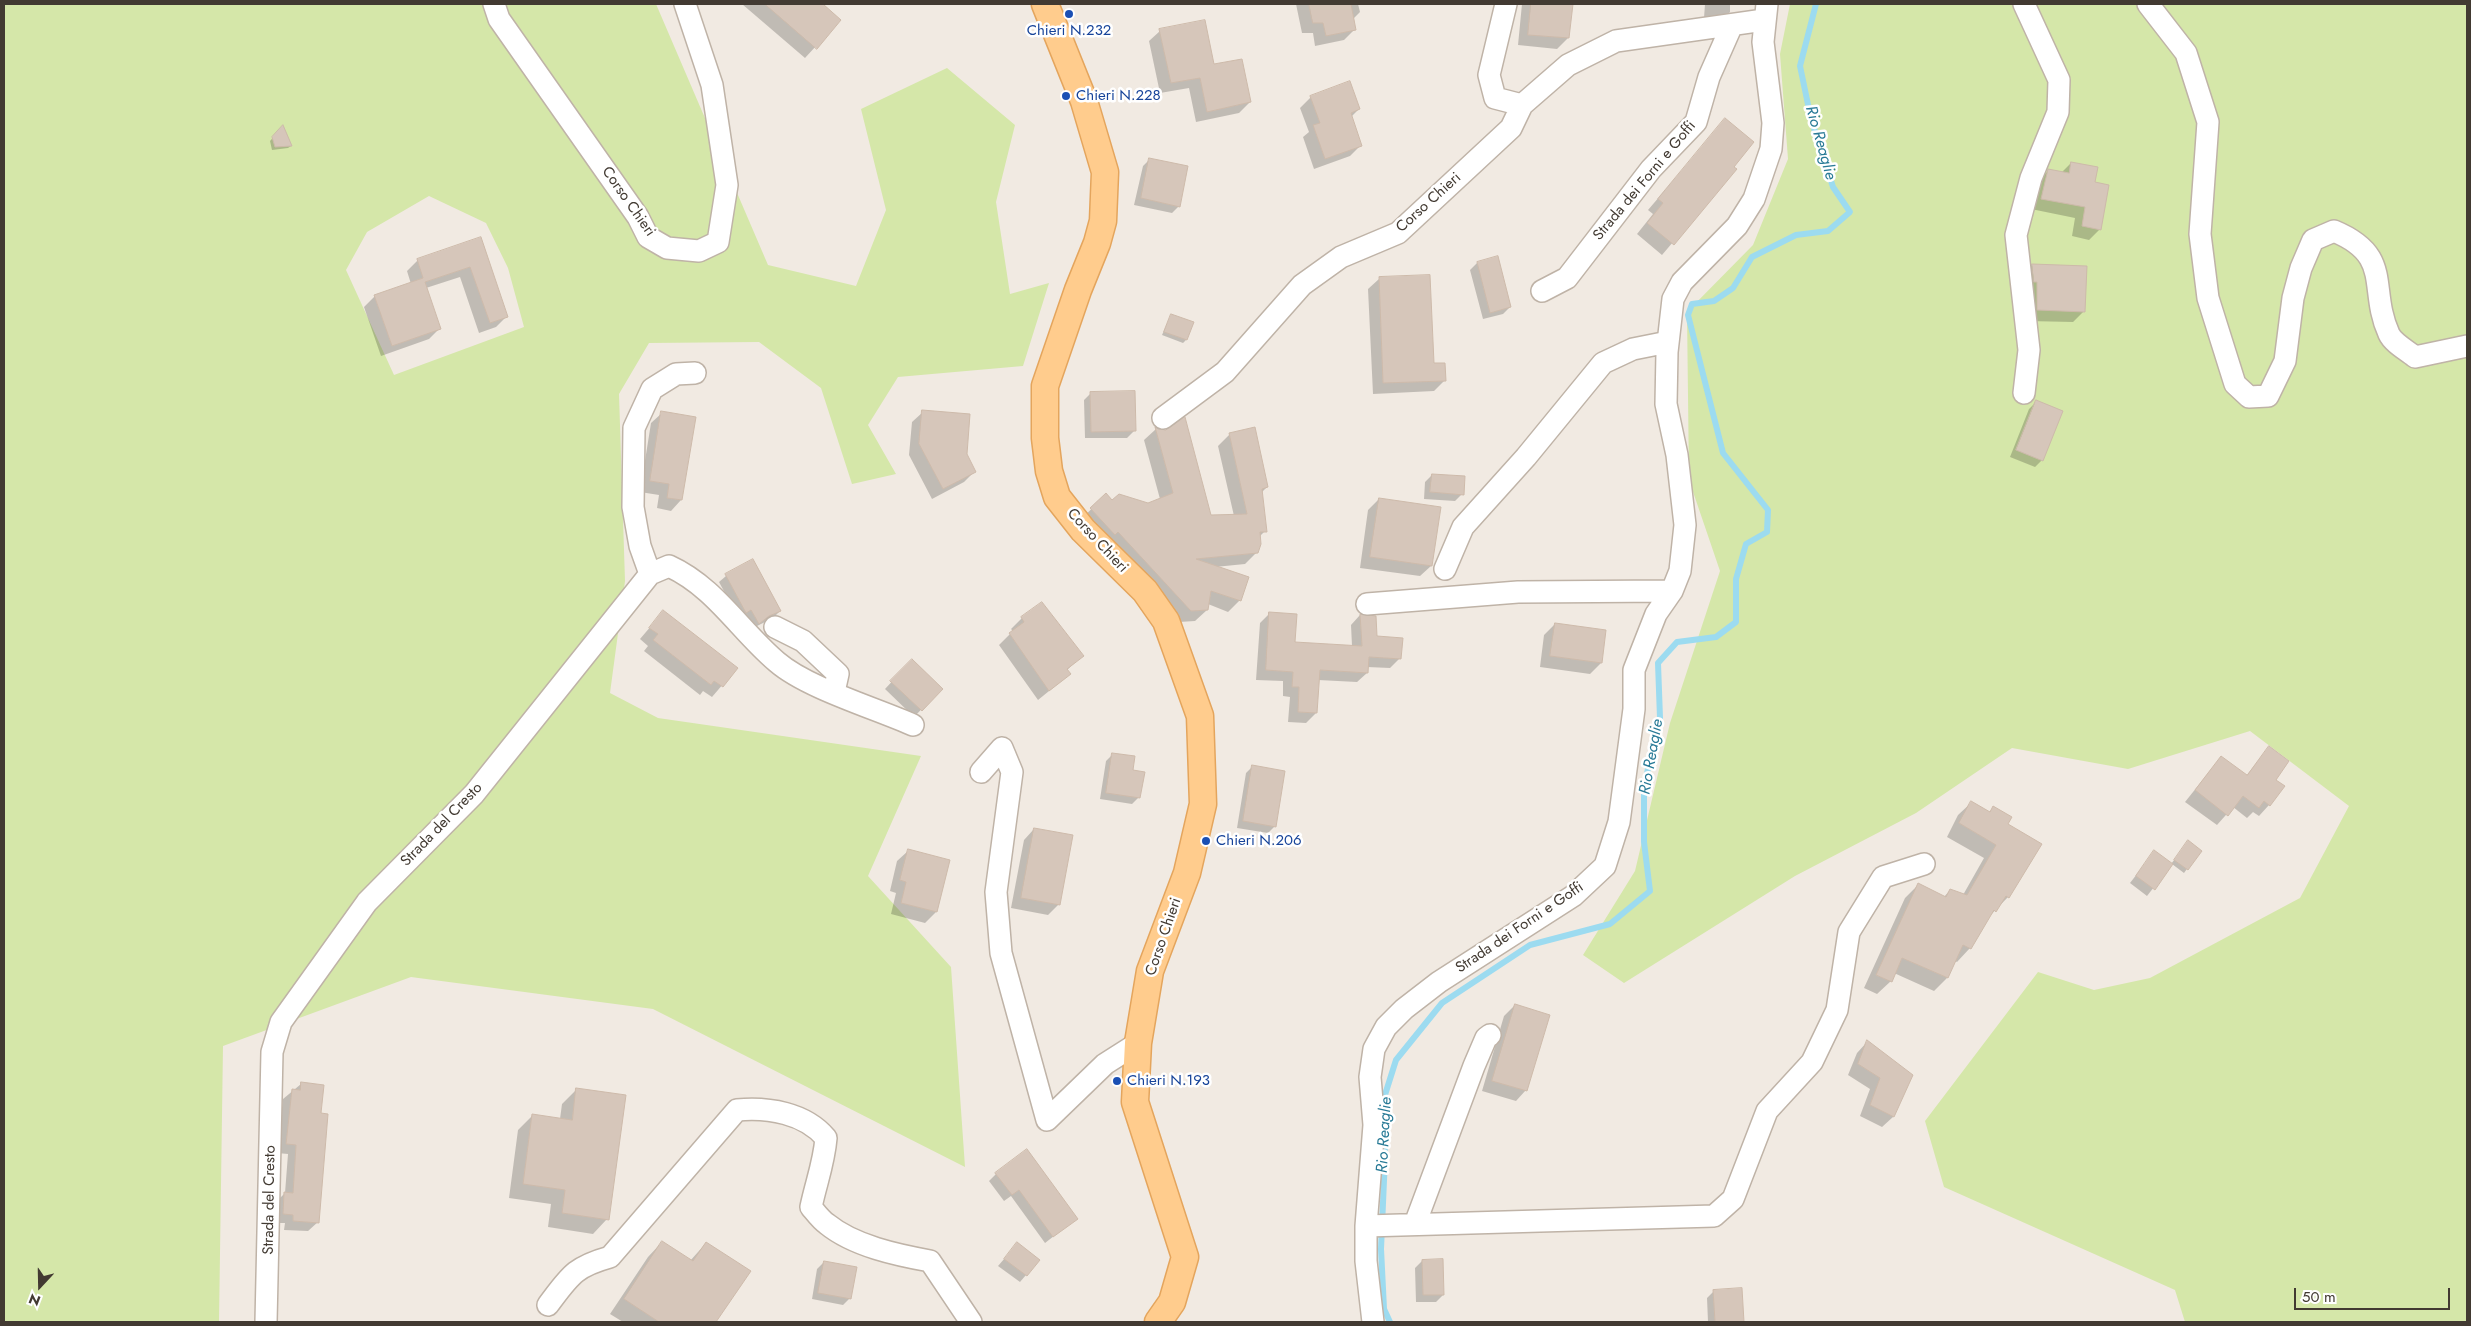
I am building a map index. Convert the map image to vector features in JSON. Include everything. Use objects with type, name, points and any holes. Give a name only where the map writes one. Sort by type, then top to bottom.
[{"type":"main road","name":"Corso Chieri","points":[[1045,4],[1084,102],[1105,172],[1104,221],[1098,243],[1078,290],[1045,386],[1045,438],[1049,471],[1057,497],[1084,530],[1145,591],[1166,621],[1200,716],[1203,804],[1187,873],[1150,972],[1138,1043],[1135,1102],[1185,1257],[1172,1302],[1158,1322]]},
{"type":"street","name":"Corso Chieri","points":[[494,4],[499,19],[638,217],[648,237],[667,248],[699,251],[718,242],[727,185],[712,85],[685,4]]},
{"type":"street","points":[[1506,4],[1489,75],[1495,98],[1522,105]]},
{"type":"street","points":[[2024,4],[2059,80],[2058,112],[2031,178],[2016,235],[2029,350],[2024,393]]},
{"type":"street","points":[[2148,4],[2186,53],[2208,122],[2200,234],[2208,298],[2235,384],[2250,397],[2268,396],[2285,361],[2293,298],[2301,268],[2313,240],[2334,230],[2353,239],[2374,262],[2380,300],[2389,336],[2415,357],[2467,346]]},
{"type":"street","name":"Strada dei Forni e Goffi","points":[[1373,1322],[1366,1261],[1374,1125],[1370,1077],[1374,1049],[1386,1027],[1404,1009],[1439,982],[1573,896],[1605,866],[1619,822],[1634,709],[1634,670],[1656,614],[1672,591],[1680,571],[1686,525],[1677,455],[1666,404],[1668,342],[1673,299],[1682,282],[1736,226],[1754,198],[1772,149],[1773,123],[1763,42],[1765,12],[1732,25],[1616,42],[1568,65],[1522,105]]},
{"type":"street","name":"Strada dei Forni e Goffi","points":[[1542,291],[1567,278],[1651,169],[1696,122],[1709,77],[1732,25]]},
{"type":"street","name":"Corso Chieri","points":[[1162,418],[1225,372],[1302,285],[1341,256],[1398,233],[1511,128],[1522,105]]},
{"type":"street","points":[[1445,569],[1463,527],[1538,443],[1603,363],[1633,349],[1668,342]]},
{"type":"street","points":[[695,372],[676,374],[652,389],[634,428],[633,507],[640,546],[650,574],[669,566],[685,573],[704,587],[778,663],[834,692],[913,724]]},
{"type":"street","name":"Strada del Cresto","points":[[266,1322],[272,1052],[281,1022],[367,902],[474,794],[650,574]]},
{"type":"street","points":[[1367,604],[1518,592],[1672,591]]},
{"type":"street","points":[[775,627],[803,640],[838,674],[834,692]]},
{"type":"street","points":[[981,772],[1002,748],[1012,772],[996,892],[1001,953],[1047,1120],[1105,1064],[1138,1043]]},
{"type":"street","points":[[1368,1226],[1714,1216],[1733,1199],[1767,1111],[1812,1062],[1838,1010],[1849,932],[1883,877],[1924,864]]},
{"type":"street","points":[[1407,1224],[1486,1038],[1490,1034]]},
{"type":"street","points":[[548,1305],[570,1276],[586,1264],[610,1257],[737,1110],[760,1108],[786,1113],[817,1127],[826,1138],[824,1161],[815,1186],[811,1207],[827,1225],[863,1244],[904,1256],[930,1261],[971,1322]]},
{"type":"green space","points":[[4,4],[656,4],[768,265],[856,286],[886,210],[861,109],[947,68],[1015,125],[996,202],[1010,294],[1049,283],[1023,366],[898,377],[868,425],[896,474],[852,484],[821,388],[759,342],[649,343],[619,394],[625,581],[610,693],[658,718],[921,756],[868,876],[951,967],[965,1167],[653,1009],[411,977],[223,1046],[219,1322],[4,1322]],"holes":[[[429,196],[486,223],[508,268],[524,327],[394,375],[346,270],[367,232]]]},
{"type":"green space","points":[[1790,4],[2467,4],[2467,1322],[2185,1322],[2175,1290],[1944,1187],[1925,1121],[2038,972],[2094,990],[2150,978],[2300,898],[2349,806],[2250,731],[2128,769],[2012,748],[1916,813],[1795,876],[1624,983],[1583,955],[1635,871],[1670,723],[1720,571],[1689,480],[1687,312],[1753,245],[1788,159],[1780,54]]},
{"type":"building","points":[[765,4],[823,4],[841,20],[817,49]]},
{"type":"building","points":[[1309,4],[1351,4],[1356,30],[1326,36],[1323,23],[1313,23]]},
{"type":"building","points":[[1531,4],[1573,4],[1569,38],[1528,35]]},
{"type":"building","points":[[1205,20],[1214,64],[1242,59],[1251,102],[1207,112],[1200,78],[1171,83],[1159,29]]},
{"type":"building","points":[[1350,81],[1360,109],[1351,113],[1362,146],[1325,159],[1313,125],[1320,123],[1310,96]]},
{"type":"building","points":[[1725,118],[1754,142],[1734,167],[1737,169],[1674,245],[1647,223],[1663,203],[1658,199]]},
{"type":"building","points":[[283,125],[292,146],[275,147],[272,137]]},
{"type":"building","points":[[1149,158],[1188,166],[1180,207],[1141,198]]},
{"type":"building","points":[[2071,162],[2098,167],[2095,182],[2109,185],[2101,230],[2082,226],[2085,207],[2041,199],[2048,169],[2069,173]]},
{"type":"building","points":[[481,237],[508,317],[490,323],[470,267],[425,282],[441,329],[392,346],[374,295],[423,278],[417,259]]},
{"type":"building","points":[[1498,256],[1511,307],[1490,313],[1477,262]]},
{"type":"building","points":[[2032,264],[2087,266],[2085,312],[2037,310],[2037,282],[2034,282]]},
{"type":"building","points":[[1430,275],[1434,363],[1445,363],[1446,381],[1383,383],[1379,277]]},
{"type":"building","points":[[1171,314],[1194,322],[1187,340],[1164,332]]},
{"type":"building","points":[[1135,391],[1136,431],[1091,432],[1090,392]]},
{"type":"building","points":[[2036,400],[2063,411],[2043,461],[2016,450]]},
{"type":"building","points":[[922,410],[970,414],[967,454],[976,472],[943,489],[919,444]]},
{"type":"building","points":[[661,411],[696,417],[682,500],[667,498],[669,484],[650,481]]},
{"type":"building","points":[[1185,417],[1211,515],[1247,514],[1229,433],[1255,427],[1268,487],[1262,489],[1267,532],[1260,532],[1261,544],[1258,553],[1196,559],[1249,577],[1241,601],[1211,591],[1208,610],[1191,611],[1118,532],[1115,535],[1090,508],[1106,493],[1112,500],[1119,494],[1148,503],[1173,493],[1155,427],[1165,430]]},
{"type":"building","points":[[1432,474],[1465,476],[1464,495],[1430,492]]},
{"type":"building","points":[[1379,498],[1441,507],[1432,566],[1370,557]]},
{"type":"building","points":[[753,559],[781,611],[769,616],[759,624],[751,610],[746,613],[725,574]]},
{"type":"building","points":[[1042,602],[1084,656],[1067,669],[1071,674],[1049,691],[1009,633],[1024,622],[1021,617]]},
{"type":"building","points":[[663,610],[738,668],[723,687],[714,681],[711,685],[653,640],[658,634],[649,628]]},
{"type":"building","points":[[1269,612],[1297,614],[1295,642],[1362,646],[1360,614],[1376,616],[1377,636],[1403,638],[1401,659],[1369,657],[1368,673],[1320,670],[1317,713],[1298,712],[1299,687],[1292,687],[1293,672],[1266,670]]},
{"type":"building","points":[[1555,623],[1606,630],[1602,663],[1550,656]]},
{"type":"building","points":[[912,659],[943,689],[922,711],[890,681]]},
{"type":"building","points":[[2269,746],[2289,761],[2276,780],[2285,786],[2270,806],[2264,801],[2259,808],[2243,796],[2228,816],[2195,790],[2221,756],[2247,775]]},
{"type":"building","points":[[1112,753],[1135,756],[1133,770],[1145,772],[1140,798],[1106,793]]},
{"type":"building","points":[[1252,765],[1285,771],[1276,827],[1243,821]]},
{"type":"building","points":[[1971,801],[1990,812],[1993,806],[2012,817],[2008,824],[2042,844],[2009,898],[2006,896],[1996,912],[1994,910],[1971,949],[1963,945],[1948,978],[1902,958],[1892,982],[1876,975],[1918,883],[1946,897],[1950,889],[1967,895],[1996,845],[1959,823]]},
{"type":"building","points":[[1034,828],[1073,835],[1060,905],[1021,898]]},
{"type":"building","points":[[2188,840],[2202,851],[2188,870],[2174,860]]},
{"type":"building","points":[[908,849],[950,860],[937,912],[901,903],[906,882],[900,880]]},
{"type":"building","points":[[2154,850],[2173,864],[2155,890],[2136,876]]},
{"type":"building","points":[[1515,1004],[1550,1015],[1527,1091],[1492,1081]]},
{"type":"building","points":[[1867,1040],[1913,1075],[1894,1117],[1870,1105],[1880,1078],[1858,1064]]},
{"type":"building","points":[[301,1082],[324,1085],[321,1113],[328,1114],[319,1223],[293,1221],[293,1215],[283,1214],[284,1192],[293,1193],[296,1145],[286,1144],[292,1089],[300,1090]]},
{"type":"building","points":[[576,1088],[626,1095],[609,1220],[562,1213],[565,1190],[523,1184],[532,1114],[572,1120]]},
{"type":"building","points":[[1027,1149],[1078,1219],[1053,1237],[1019,1190],[1012,1195],[995,1173]]},
{"type":"building","points":[[662,1241],[693,1261],[706,1242],[751,1271],[716,1322],[659,1322],[624,1299]]},
{"type":"building","points":[[1017,1242],[1040,1260],[1027,1276],[1004,1259]]},
{"type":"building","points":[[1443,1259],[1444,1295],[1423,1295],[1422,1260]]},
{"type":"building","points":[[824,1261],[857,1267],[851,1299],[818,1293]]},
{"type":"building","points":[[1742,1288],[1744,1322],[1715,1322],[1713,1290]]},
{"type":"waterway","name":"Rio Reaglie","points":[[1390,1322],[1384,1309],[1381,1249],[1385,1157],[1384,1098],[1396,1060],[1442,1003],[1530,945],[1610,924],[1650,891],[1644,842],[1644,786],[1660,718],[1658,663],[1677,642],[1716,637],[1736,622],[1736,579],[1746,544],[1767,532],[1768,510],[1723,453],[1688,315],[1692,304],[1714,301],[1733,288],[1752,257],[1796,235],[1828,231],[1850,212],[1833,187],[1811,119],[1800,66],[1816,4]]},
{"type":"place","name":"Chieri N.232","points":[[1069,14]]},
{"type":"place","name":"Chieri N.228","points":[[1066,96]]},
{"type":"place","name":"Chieri N.206","points":[[1206,841]]},
{"type":"place","name":"Chieri N.193","points":[[1117,1081]]}]
